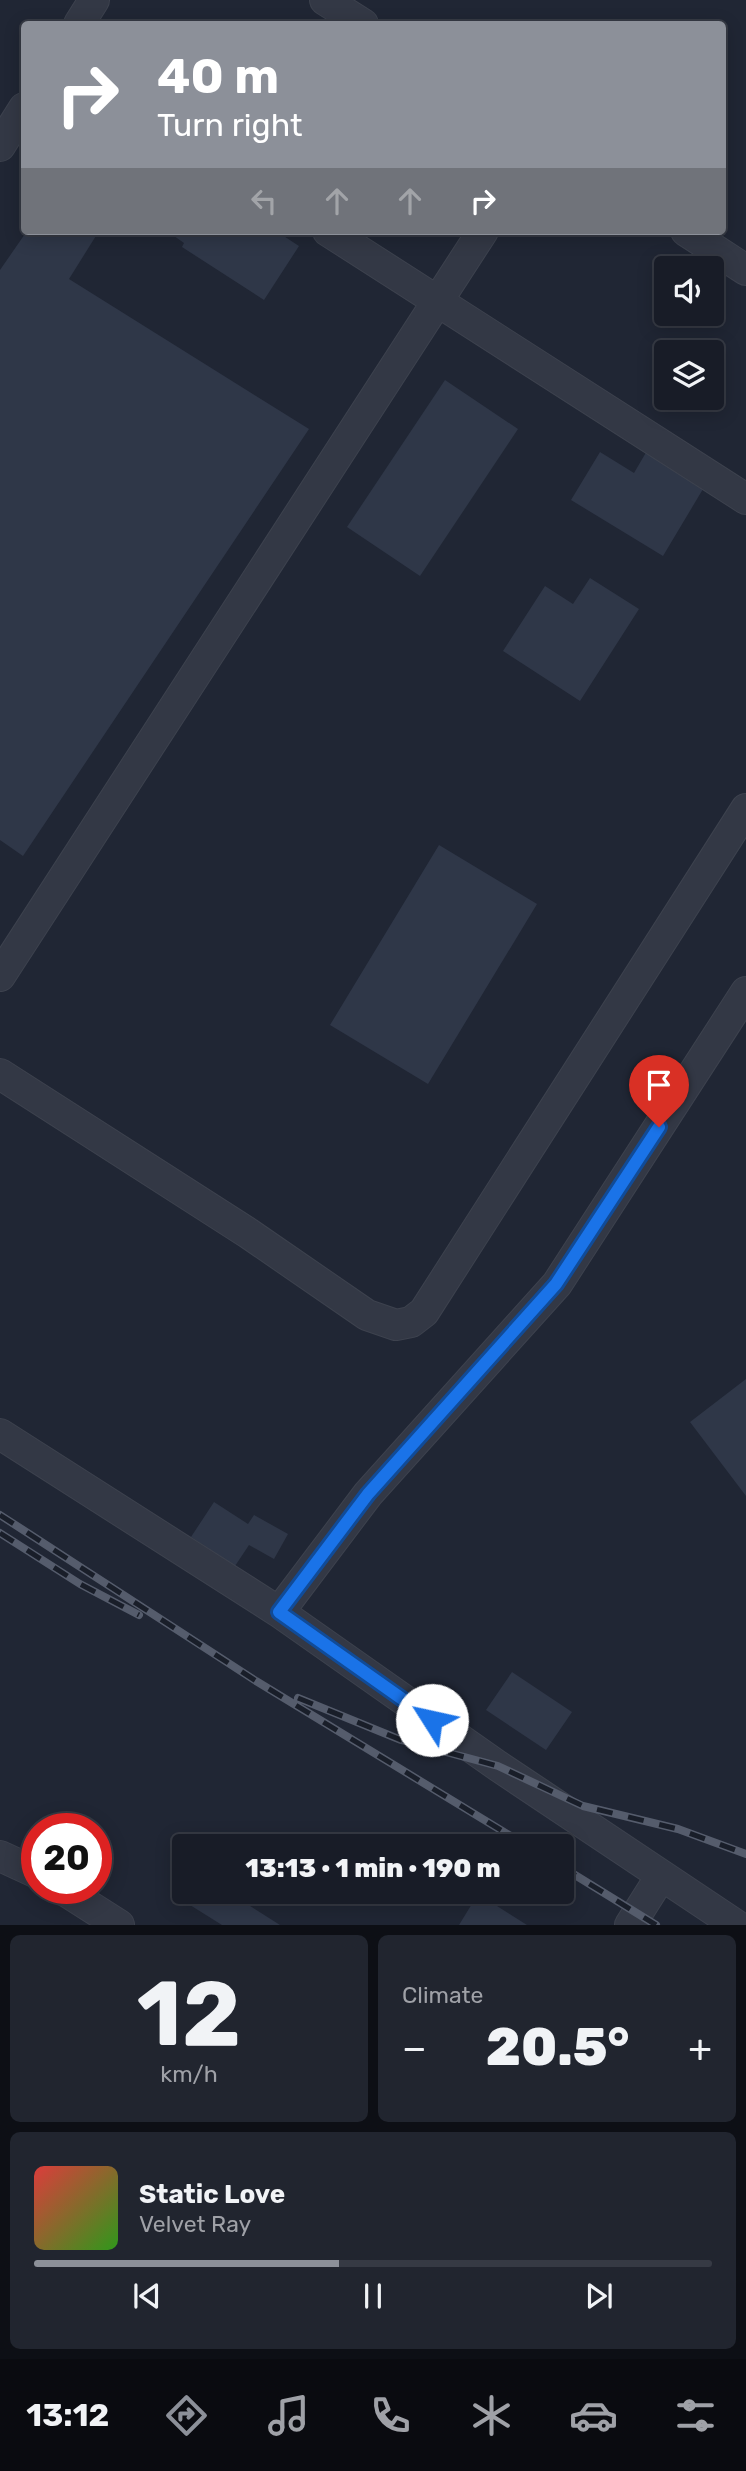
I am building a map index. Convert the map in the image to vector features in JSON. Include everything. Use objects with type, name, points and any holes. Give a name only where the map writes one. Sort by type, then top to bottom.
[{"type":"lane","points":[[81,21],[94,0]]},
{"type":"lane","points":[[325,0],[358,21]]},
{"type":"lane","points":[[0,146],[21,113]]},
{"type":"lane","points":[[334,235],[746,499]]},
{"type":"lane","points":[[0,976],[480,235]]},
{"type":"lane","points":[[692,235],[746,270]]},
{"type":"lane","points":[[0,1074],[248,1233],[367,1315],[396,1325],[411,1322],[430,1303],[746,810]]},
{"type":"lane","points":[[279,1612],[368,1494],[556,1284],[746,992]]},
{"type":"lane","points":[[0,1434],[279,1612],[661,1876],[737,1925]]},
{"type":"lane","points":[[0,1856],[21,1866]]},
{"type":"lane","points":[[631,1925],[661,1876]]},
{"type":"lane","points":[[87,1904],[120,1925]]},
{"type":"building","points":[[24,235],[96,235],[69,279],[309,429],[23,856],[0,840],[0,270]]},
{"type":"building","points":[[173,235],[282,235],[299,246],[264,300],[182,247],[184,243]]},
{"type":"building","points":[[445,380],[518,429],[420,576],[347,527]]},
{"type":"building","points":[[651,444],[709,479],[663,556],[571,500],[600,452],[634,473]]},
{"type":"building","points":[[590,578],[639,609],[580,701],[503,651],[545,586],[573,604]]},
{"type":"building","points":[[439,845],[537,904],[428,1084],[330,1025]]},
{"type":"building","points":[[746,1379],[746,1496],[690,1422]]},
{"type":"building","points":[[214,1502],[248,1524],[254,1515],[288,1534],[274,1559],[249,1545],[235,1566],[191,1537]]},
{"type":"building","points":[[512,1672],[572,1712],[546,1750],[486,1710]]},
{"type":"building","points":[[247,1904],[280,1925],[222,1925],[190,1905]]},
{"type":"building","points":[[472,1904],[494,1904],[527,1925],[459,1925]]},
{"type":"railway","points":[[0,1515],[256,1681],[507,1834]]},
{"type":"railway","points":[[0,1533],[80,1584],[139,1615]]},
{"type":"railway","points":[[298,1698],[401,1740],[498,1766],[583,1806],[678,1829],[746,1854]]},
{"type":"railway","points":[[574,1874],[656,1925]]},
{"type":"route","points":[[432,1720],[279,1612],[368,1494],[556,1284],[659,1127]]}]
